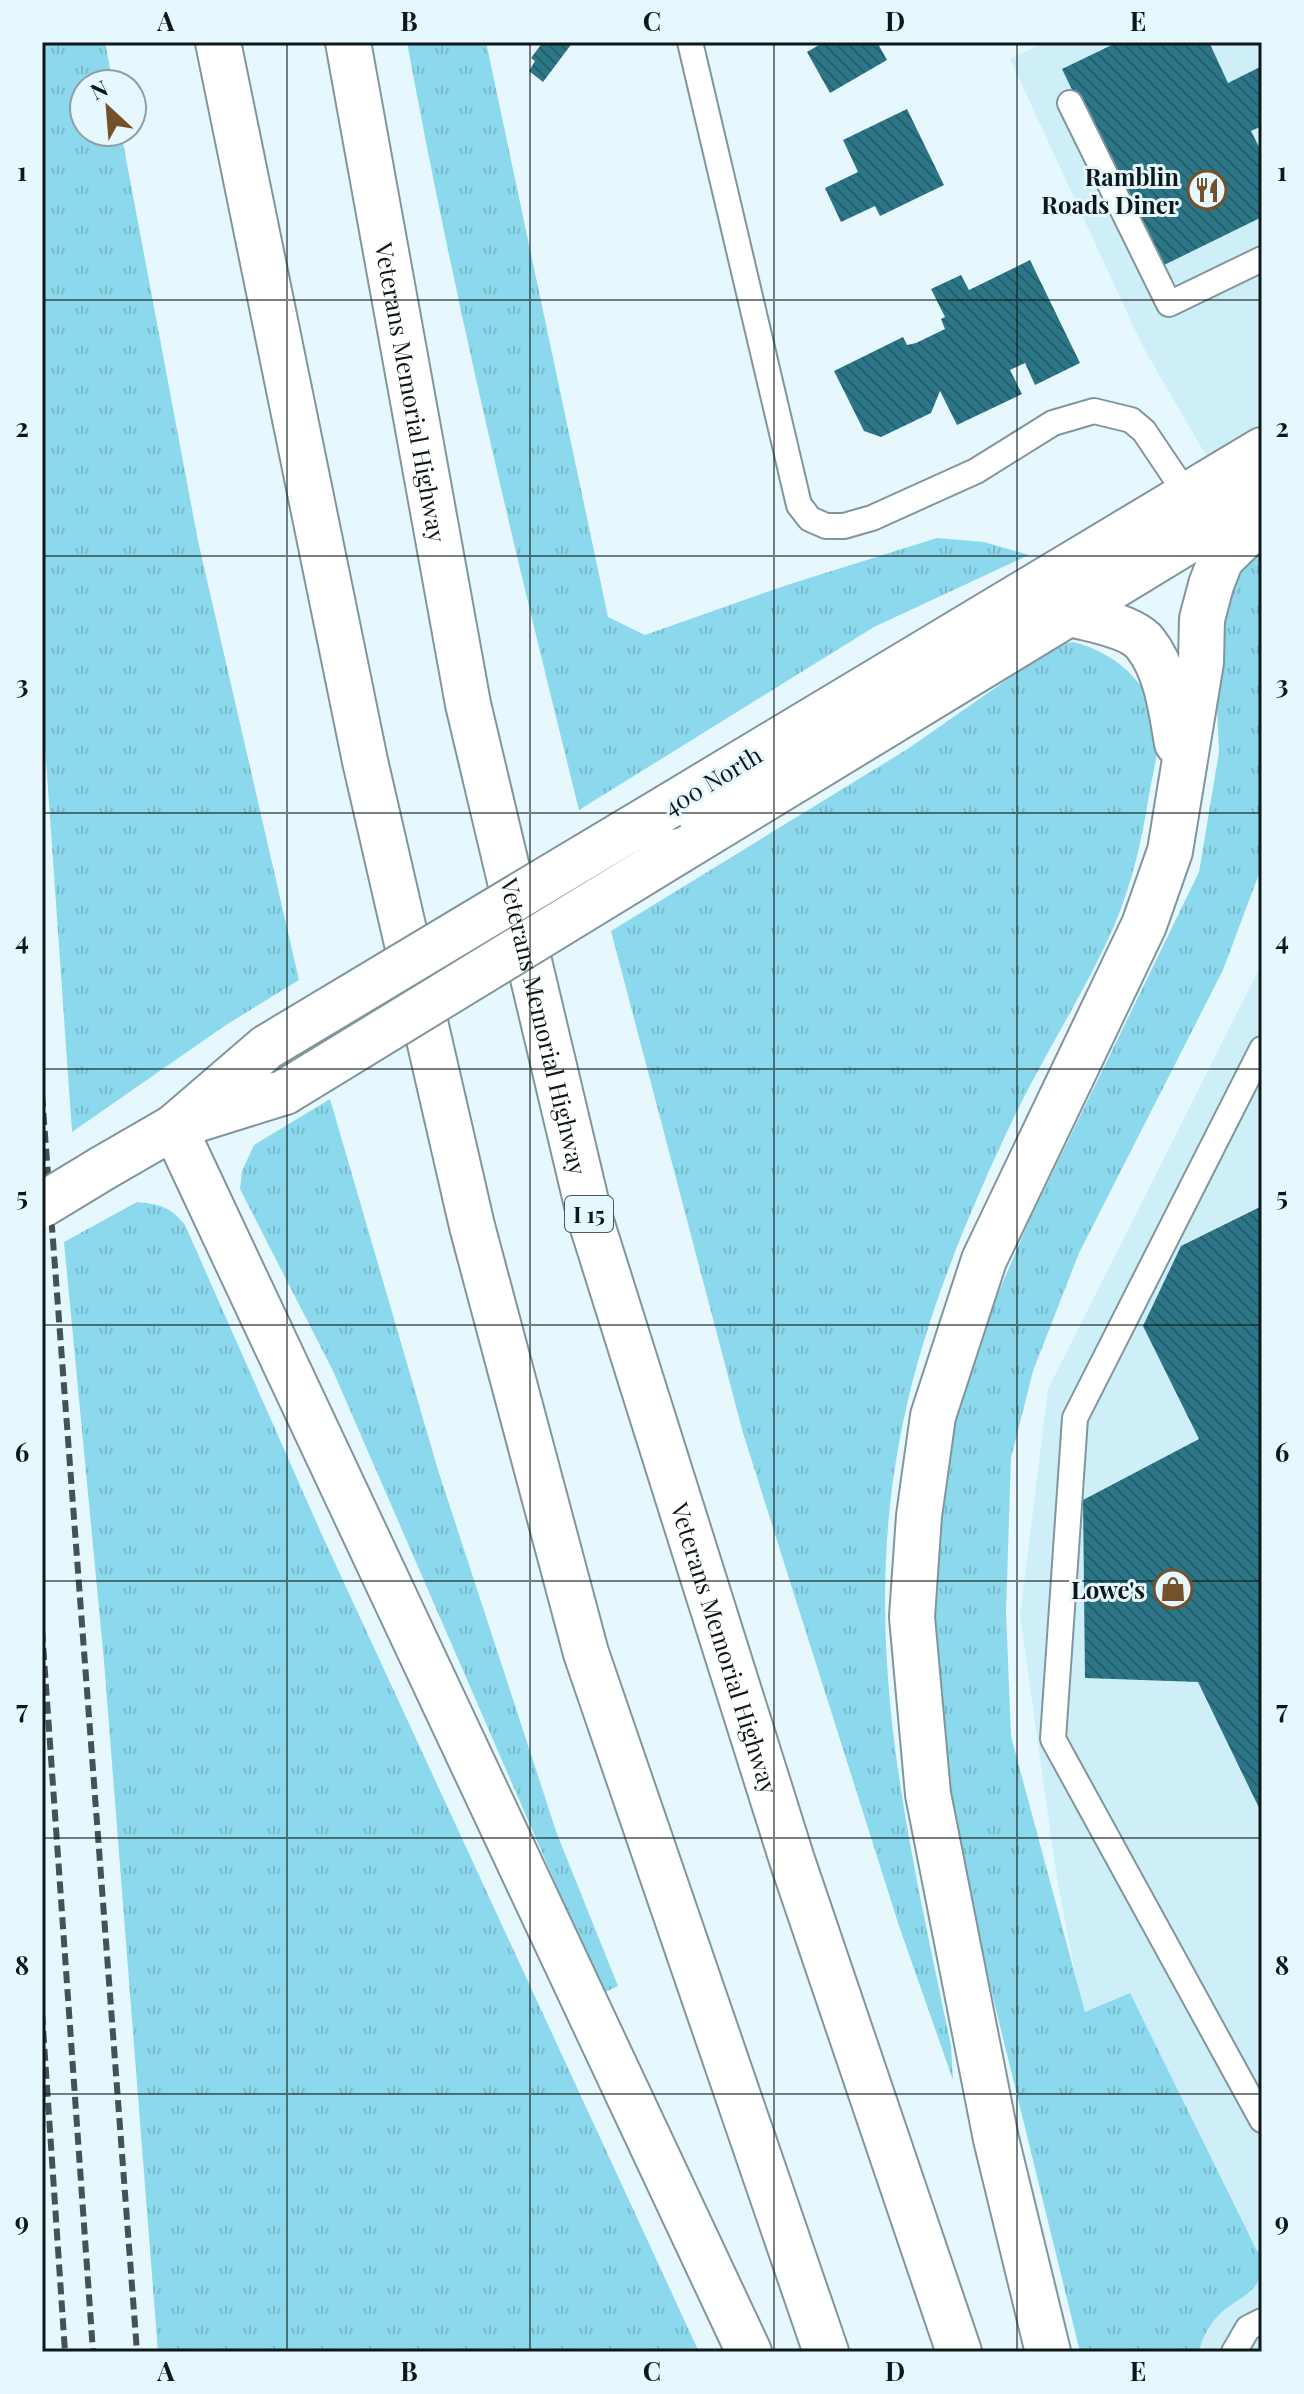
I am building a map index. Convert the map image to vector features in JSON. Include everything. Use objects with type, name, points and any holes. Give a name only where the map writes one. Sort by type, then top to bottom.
[{"type":"main road","points":[[218,42],[365,761],[472,1226],[586,1653],[826,2352]]},
{"type":"main road","name":"Veterans Memorial Highway","points":[[348,42],[468,704],[590,1218],[792,1860],[959,2352]]},
{"type":"main road","name":"400 North","points":[[42,1205],[174,1127],[267,1047],[1262,450]]},
{"type":"main road","name":"400 North","points":[[174,1127],[285,1092],[1262,496]]},
{"type":"main road","points":[[1048,2352],[996,2139],[928,1794],[912,1617],[919,1516],[933,1416],[984,1260],[1144,925],[1170,851],[1201,662],[1202,619],[1211,585],[1221,559],[1262,519]]},
{"type":"main road","points":[[1010,603],[1106,622],[1144,641],[1167,685],[1183,781]]},
{"type":"main road","points":[[174,1127],[749,2352]]},
{"type":"lane","points":[[690,42],[799,505],[810,519],[826,526],[872,518],[976,471],[1053,423],[1094,411],[1131,420],[1144,431],[1187,495]]},
{"type":"lane","points":[[1070,103],[1169,304],[1262,259]]},
{"type":"lane","points":[[1262,1049],[1075,1418],[1053,1739],[1262,2120]]},
{"type":"lane","points":[[1234,2352],[1248,2328],[1262,2321]]},
{"type":"shaded area","points":[[1045,42],[1262,42],[1262,426],[1208,459],[1143,347],[1010,59]]},
{"type":"shaded area","points":[[1262,963],[1262,2352],[1148,2352],[1057,1879],[1020,1616],[1048,1389]]},
{"type":"green space","points":[[42,42],[105,42],[110,68],[68,68],[68,148],[124,148],[198,541],[299,980],[226,1025],[72,1132],[42,703]]},
{"type":"green space","points":[[407,42],[486,42],[608,617],[645,635],[787,585],[937,538],[984,542],[1029,555],[874,627],[579,810],[465,331]]},
{"type":"green space","points":[[1256,541],[1262,556],[1262,866],[1223,970],[1079,1253],[1033,1371],[1011,1458],[1006,1612],[1011,1736],[1085,2012],[1130,1993],[1260,2257],[1261,2269],[1255,2286],[1213,2322],[1199,2352],[1080,2352],[962,1871],[934,1678],[932,1542],[955,1416],[984,1326],[1030,1219],[1199,872],[1219,752],[1214,644],[1218,600]]},
{"type":"green space","points":[[1073,642],[1107,655],[1121,665],[1134,677],[1151,706],[1158,742],[1140,845],[1114,926],[1016,1113],[951,1262],[913,1379],[891,1499],[885,1578],[893,1734],[918,1888],[951,2046],[953,2080],[899,1926],[743,1433],[611,931],[906,750],[1057,645]]},
{"type":"green space","points":[[330,1099],[438,1470],[557,1834],[618,1986],[603,1993],[333,1371],[240,1189],[242,1171],[254,1145]]},
{"type":"green space","points":[[137,1202],[164,1208],[185,1225],[322,1535],[699,2352],[158,2352],[104,1661],[64,1242]]},
{"type":"building","points":[[543,42],[573,42],[543,82],[529,71],[535,61],[531,58]]},
{"type":"building","points":[[824,42],[877,42],[887,60],[830,93],[807,52]]},
{"type":"building","points":[[1118,42],[1209,42],[1228,83],[1262,66],[1262,126],[1251,131],[1262,153],[1262,217],[1158,268],[1062,69]]},
{"type":"building","points":[[907,109],[944,185],[880,216],[875,206],[841,222],[825,188],[858,172],[843,140]]},
{"type":"building","points":[[1030,260],[1080,363],[1035,385],[1025,363],[1010,370],[1022,394],[957,425],[940,391],[931,413],[881,437],[864,431],[834,371],[903,337],[907,345],[945,329],[941,319],[945,317],[931,289],[961,275],[969,290]]},
{"type":"building","name":"Lowe's","points":[[1262,1206],[1262,1814],[1198,1682],[1085,1678],[1083,1500],[1199,1439],[1143,1326],[1181,1246]]},
{"type":"railway","points":[[42,1095],[137,2352]]},
{"type":"railway","points":[[42,1630],[93,2352]]},
{"type":"railway","points":[[42,2013],[65,2352]]},
{"type":"place","name":"Ramblin Roads Diner","points":[[1207,190]]},
{"type":"place","name":"Lowe's","points":[[1173,1589]]}]
